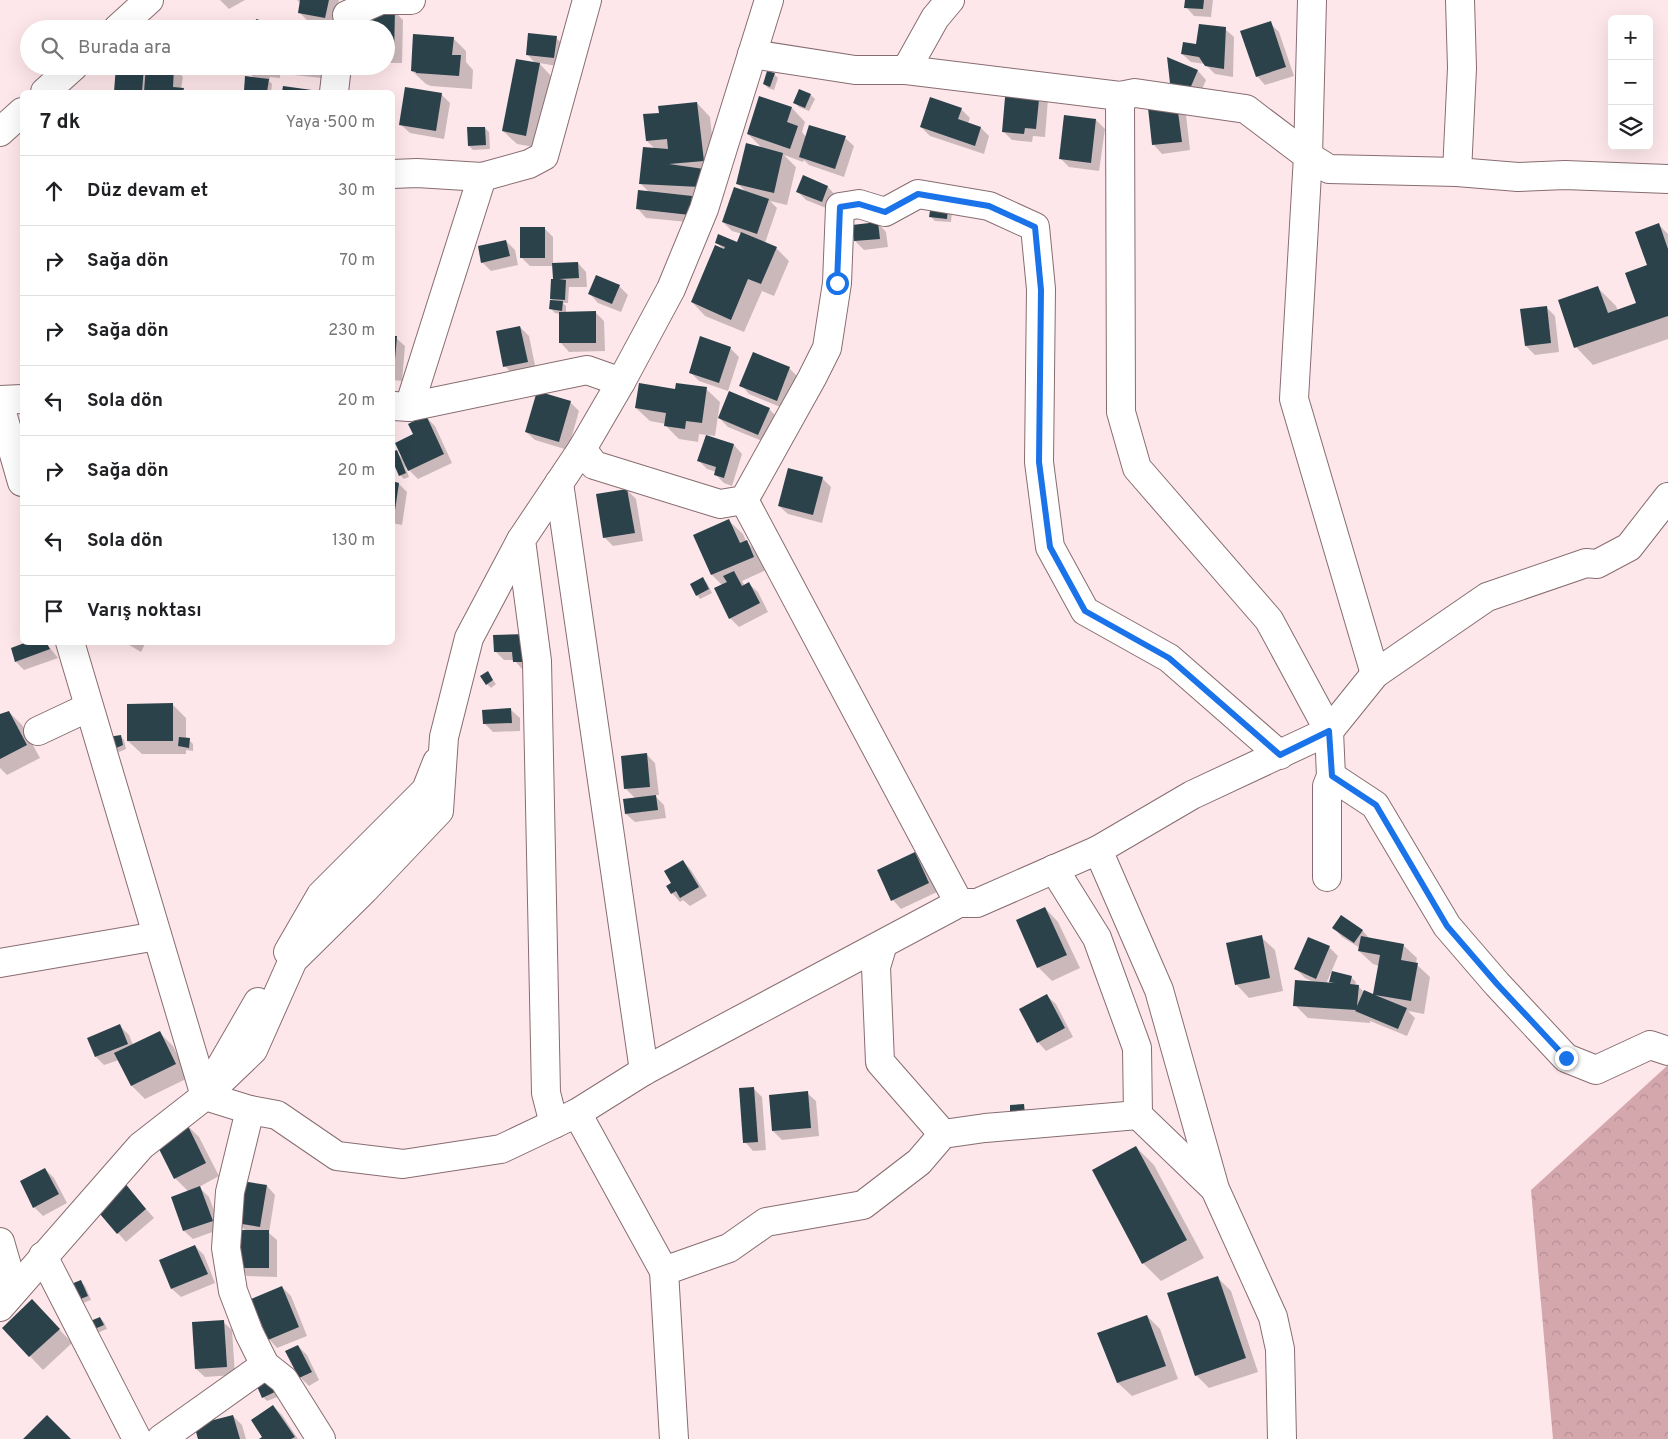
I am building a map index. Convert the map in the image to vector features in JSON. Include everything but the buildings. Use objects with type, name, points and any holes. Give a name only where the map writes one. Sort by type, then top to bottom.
[{"type":"street","points":[[126,20],[149,0]]},
{"type":"street","points":[[347,15],[381,0],[411,0]]},
{"type":"street","points":[[395,174],[416,173],[482,177],[529,164],[544,156],[587,0]]},
{"type":"street","points":[[7,1299],[142,1146],[205,1096],[253,1050],[293,960],[364,890],[439,811],[444,738],[469,638],[521,540],[582,449],[621,382],[671,289],[704,209],[769,0]]},
{"type":"street","points":[[906,70],[935,18],[950,0]]},
{"type":"street","points":[[1312,0],[1308,156],[1294,399],[1375,674]]},
{"type":"street","points":[[1457,172],[1462,68],[1460,0]]},
{"type":"street","points":[[752,54],[855,70],[906,70],[1120,96],[1135,93],[1246,109],[1308,156],[1329,169],[1457,172],[1518,177],[1565,175],[1668,179]]},
{"type":"street","points":[[46,90],[64,75]]},
{"type":"street","points":[[334,90],[336,75]]},
{"type":"street","points":[[1120,96],[1121,412],[1137,468],[1269,620],[1329,731],[1332,776],[1327,786],[1327,877]]},
{"type":"street","points":[[8,132],[20,115]]},
{"type":"street","points":[[401,406],[482,177]]},
{"type":"street","points":[[744,500],[827,348],[837,283],[840,207],[859,204],[885,212],[918,194],[989,206],[1035,227],[1041,290],[1039,462],[1050,547],[1085,611],[1169,658],[1280,755]]},
{"type":"street","points":[[401,406],[587,370],[621,382]]},
{"type":"street","points":[[0,400],[20,400]]},
{"type":"street","points":[[0,406],[20,475]]},
{"type":"street","points":[[582,449],[594,465],[711,502],[720,504],[744,500]]},
{"type":"street","points":[[559,483],[644,1071]]},
{"type":"street","points":[[205,1096],[250,1110],[277,1115],[337,1156],[403,1164],[501,1149],[565,1119],[644,1071],[959,903],[977,903],[1098,850],[1192,795],[1329,731],[1375,674],[1487,597],[1586,563],[1597,564],[1629,547],[1668,497]]},
{"type":"street","points":[[744,500],[959,903]]},
{"type":"street","points":[[521,540],[537,661],[546,1093],[664,1270],[674,1439]]},
{"type":"street","points":[[71,645],[205,1096]]},
{"type":"street","points":[[38,731],[90,708]]},
{"type":"street","points":[[1332,776],[1376,805],[1447,926],[1497,984],[1566,1058],[1596,1070],[1650,1045],[1668,1052]]},
{"type":"street","points":[[1098,850],[1159,990],[1215,1189],[1273,1317],[1280,1349],[1282,1439]]},
{"type":"street","points":[[1054,869],[1097,938],[1137,1048],[1138,1115],[1215,1189]]},
{"type":"street","points":[[0,962],[157,936]]},
{"type":"street","points":[[883,944],[876,967],[880,1062],[944,1134]]},
{"type":"street","points":[[250,1110],[230,1192],[226,1248],[233,1292],[249,1333],[265,1365],[284,1380],[321,1439]]},
{"type":"street","points":[[664,1270],[728,1248],[766,1222],[863,1205],[919,1162],[944,1134],[985,1128],[1138,1115]]},
{"type":"street","points":[[0,1242],[7,1299]]},
{"type":"street","points":[[43,1256],[137,1439]]},
{"type":"street","points":[[162,1439],[265,1365]]},
{"type":"green space","points":[[1668,1065],[1668,1439],[1553,1439],[1531,1190]]},
{"type":"route","points":[[837,283],[840,207],[859,204],[885,212],[918,194],[989,206],[1035,227],[1041,290],[1039,462],[1050,547],[1085,611],[1169,658],[1280,755],[1329,731],[1332,776],[1376,805],[1447,926],[1497,984],[1566,1058]]}]
